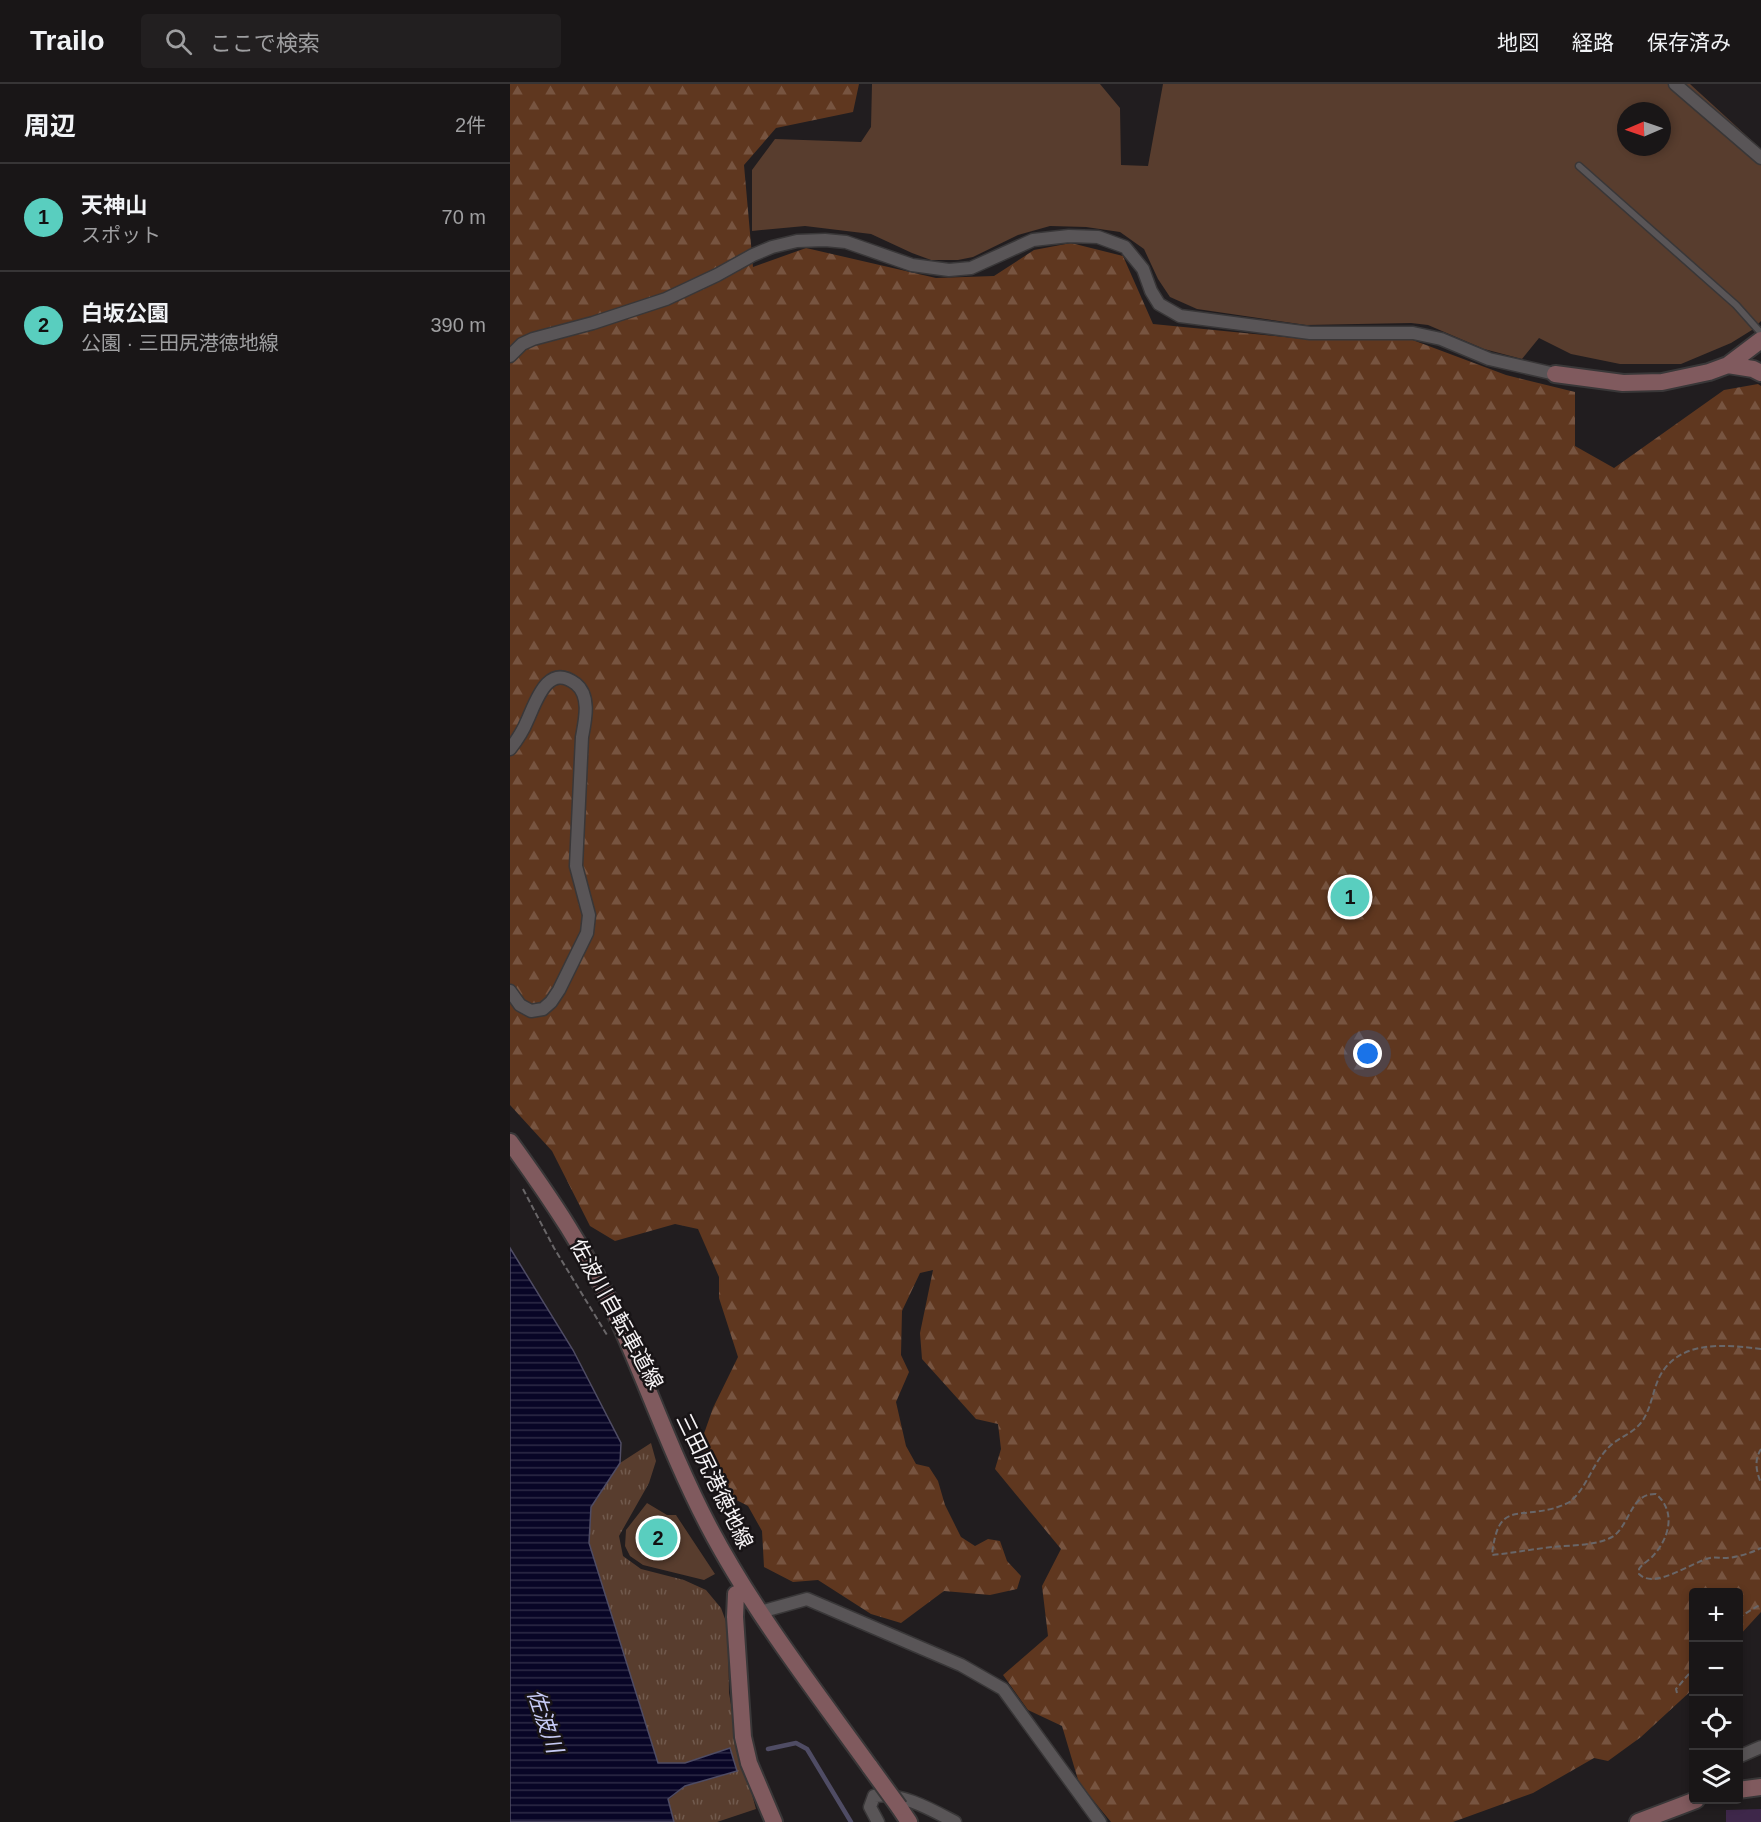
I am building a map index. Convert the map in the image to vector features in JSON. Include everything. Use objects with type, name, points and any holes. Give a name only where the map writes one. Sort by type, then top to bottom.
[{"type":"main road","points":[[1555,374],[1623,383],[1662,382],[1709,372],[1728,365],[1761,340]]},
{"type":"main road","points":[[1728,365],[1753,369],[1761,373]]},
{"type":"main road","name":"三田尻港徳地線","points":[[510,1142],[575,1240],[616,1315],[682,1475],[739,1588],[760,1612],[909,1822]]},
{"type":"main road","points":[[739,1588],[735,1617],[743,1737],[749,1763],[774,1822]]},
{"type":"main road","points":[[1743,1789],[1761,1787]]},
{"type":"main road","points":[[1638,1822],[1660,1817],[1689,1803]]},
{"type":"street","points":[[1675,84],[1761,158]]},
{"type":"street","points":[[510,356],[522,344],[533,339],[593,323],[666,299],[753,255],[772,247],[797,241],[846,242],[912,265],[949,270],[971,268],[1033,240],[1069,236],[1098,237],[1125,247],[1135,256],[1143,269],[1151,291],[1159,304],[1180,316],[1310,333],[1413,333],[1441,339],[1489,359],[1555,374]]},
{"type":"street","points":[[510,749],[518,740],[538,694],[547,683],[558,678],[576,684],[582,691],[585,719],[582,737],[576,866],[589,915],[586,933],[559,990],[543,1009],[531,1011],[520,1005],[510,991]]},
{"type":"street","points":[[760,1612],[807,1599],[961,1665],[1003,1689],[1100,1822]]},
{"type":"street","points":[[1743,1755],[1761,1747]]},
{"type":"street","points":[[878,1822],[870,1807],[874,1796],[885,1794],[915,1803],[955,1822]]},
{"type":"lane","points":[[1579,166],[1736,305],[1761,333]]},
{"type":"path","name":"佐波川自転車道線","points":[[523,1189],[554,1248],[609,1340]]},
{"type":"path","points":[[1761,1349],[1712,1346],[1692,1349],[1678,1356],[1661,1375],[1648,1411],[1641,1423],[1607,1449],[1571,1501],[1549,1509],[1518,1512],[1509,1516],[1499,1524],[1492,1555],[1608,1539],[1615,1535],[1640,1498],[1649,1494],[1656,1494],[1665,1504],[1669,1513],[1670,1527],[1660,1546],[1638,1569],[1642,1578],[1653,1579],[1666,1576],[1710,1558],[1730,1558],[1761,1548]]},
{"type":"path","points":[[1761,1449],[1756,1461],[1761,1483]]},
{"type":"path","points":[[1743,1615],[1761,1604]]},
{"type":"path","points":[[1677,1693],[1676,1689],[1689,1674]]},
{"type":"green space","points":[[510,84],[859,84],[853,112],[776,128],[744,165],[753,267],[806,248],[936,278],[994,276],[1034,250],[1071,243],[1123,256],[1153,324],[1304,339],[1410,339],[1506,375],[1575,392],[1575,446],[1614,468],[1724,390],[1758,384],[1761,386],[1761,1612],[1743,1632],[1743,1588],[1689,1588],[1689,1693],[1641,1737],[1608,1761],[1594,1758],[1533,1793],[1453,1822],[1111,1822],[1079,1783],[1062,1726],[1028,1710],[1003,1675],[1048,1636],[1042,1586],[1061,1549],[995,1469],[1001,1449],[998,1424],[976,1419],[922,1359],[920,1333],[933,1270],[920,1273],[902,1311],[901,1355],[909,1372],[896,1402],[906,1446],[916,1464],[929,1467],[938,1481],[945,1505],[961,1537],[975,1546],[988,1539],[1000,1541],[1007,1561],[1021,1576],[1017,1589],[990,1595],[944,1591],[901,1623],[871,1614],[818,1580],[793,1582],[764,1567],[762,1531],[748,1506],[721,1492],[700,1445],[713,1408],[738,1357],[719,1298],[719,1277],[698,1229],[675,1224],[615,1241],[590,1226],[552,1151],[510,1105]]},
{"type":"green space","points":[[872,84],[1100,84],[1120,108],[1121,165],[1148,166],[1163,84],[1690,84],[1761,149],[1761,321],[1752,330],[1731,343],[1681,364],[1620,364],[1571,354],[1539,338],[1522,359],[1484,349],[1428,325],[1411,323],[1306,325],[1197,309],[1170,297],[1158,279],[1144,249],[1120,232],[1086,227],[1050,226],[1018,235],[973,257],[958,260],[931,260],[871,234],[805,226],[752,231],[752,170],[775,139],[861,142],[871,127]]},
{"type":"green space","points":[[651,1443],[656,1461],[649,1483],[619,1536],[623,1556],[641,1569],[684,1580],[706,1590],[721,1608],[728,1627],[729,1693],[737,1739],[756,1809],[717,1822],[674,1822],[668,1800],[685,1786],[736,1770],[730,1748],[685,1763],[658,1764],[589,1543],[591,1507],[620,1463]]},
{"type":"green space","points":[[647,1503],[667,1515],[676,1515],[715,1574],[704,1580],[643,1565],[630,1556],[625,1546],[626,1530]]},
{"type":"water","name":"佐波川","points":[[510,1248],[573,1350],[621,1443],[620,1463],[591,1507],[589,1543],[658,1763],[685,1763],[730,1748],[737,1771],[685,1786],[668,1799],[674,1822],[510,1822]]},
{"type":"building","points":[[1761,1809],[1761,1822],[1726,1822],[1726,1810]]},
{"type":"waterway","points":[[768,1749],[796,1743],[807,1749],[851,1822]]},
{"type":"place","name":"天神山","points":[[1350,897]]},
{"type":"place","name":"白坂公園","points":[[658,1538]]}]
